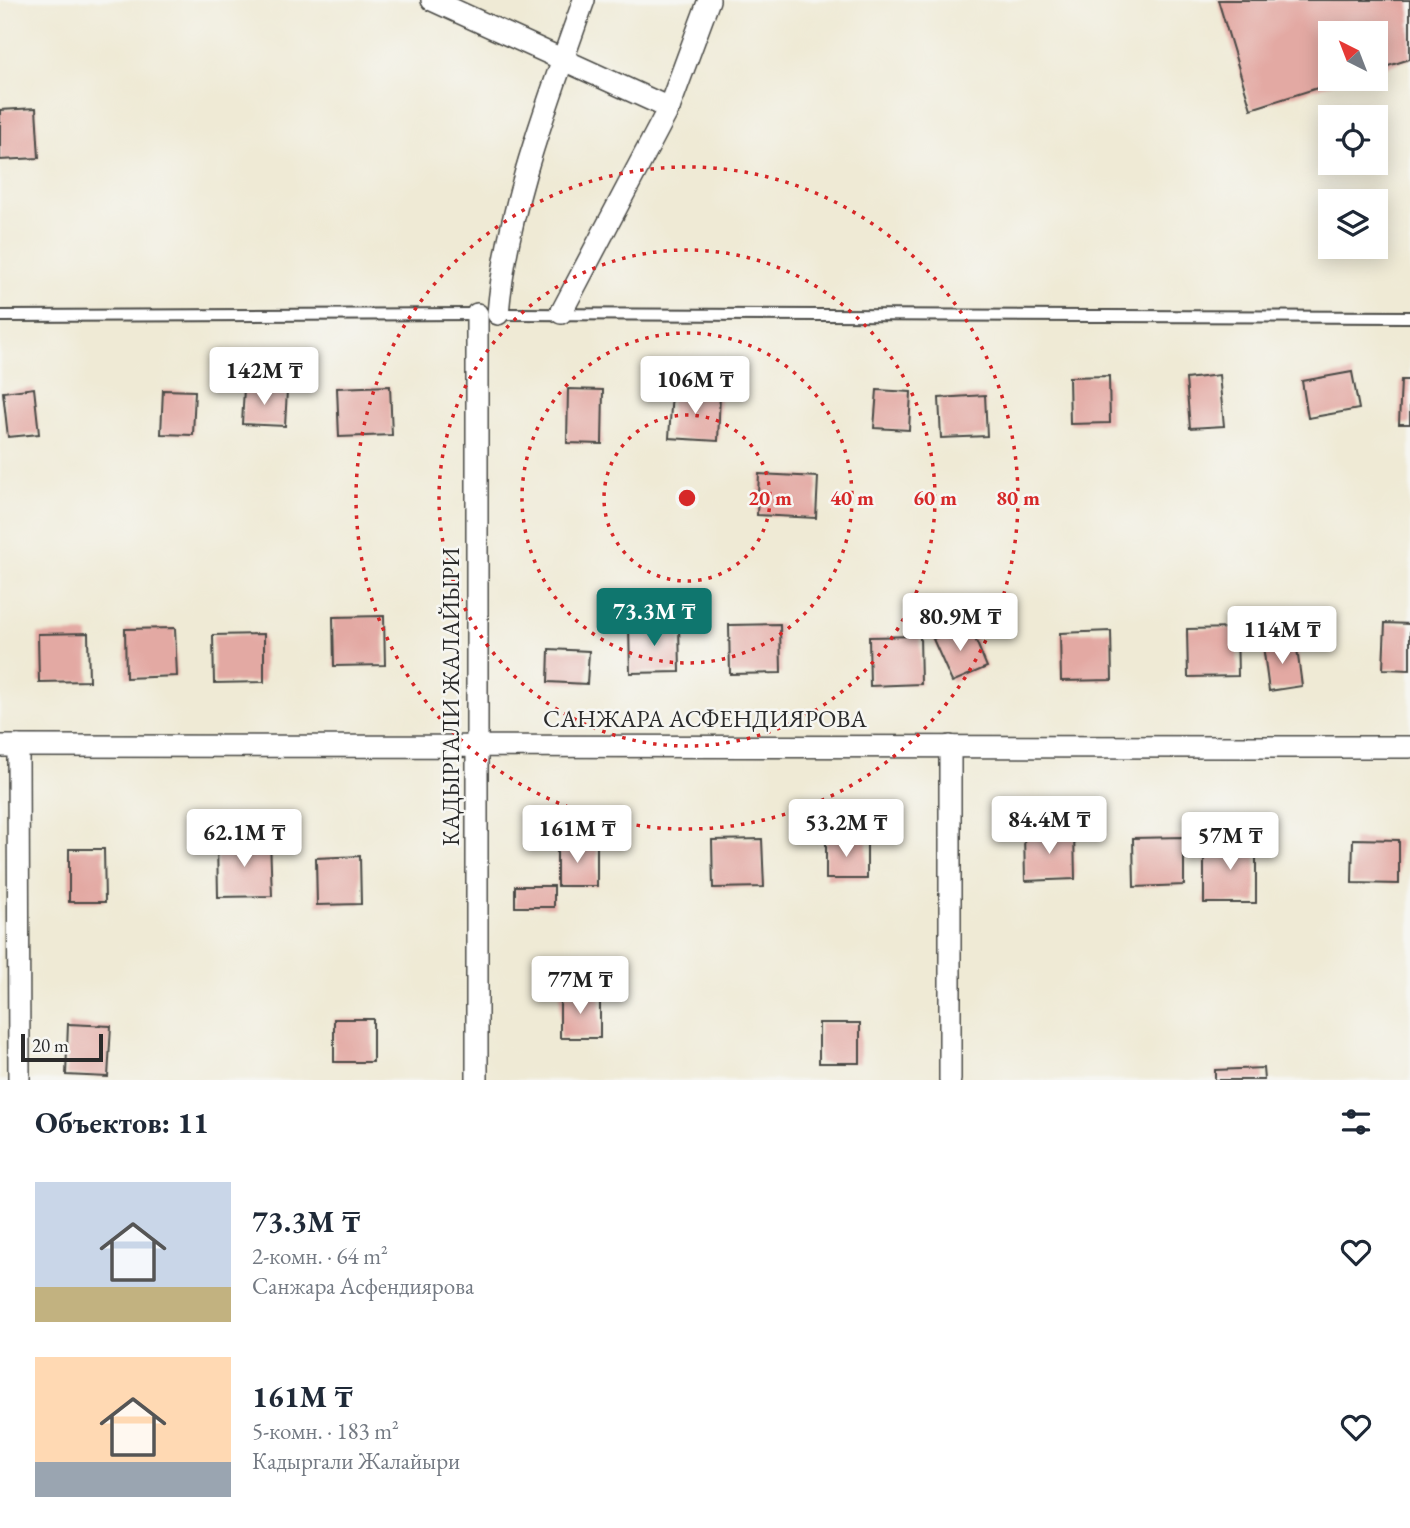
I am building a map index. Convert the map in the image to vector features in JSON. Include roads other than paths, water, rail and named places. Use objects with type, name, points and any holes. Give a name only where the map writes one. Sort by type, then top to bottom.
[{"type":"street","points":[[432,0],[669,108]]},
{"type":"street","name":"КАДЫРГАЛИ ЖАЛАЙЫРИ","points":[[477,1080],[477,745],[488,314],[522,185],[584,0]]},
{"type":"street","points":[[561,313],[669,108],[709,0]]},
{"type":"street","points":[[9,746],[19,1080]]},
{"type":"street","name":"САНЖАРА АСФЕНДИЯРОВА","points":[[9,746],[1410,747]]},
{"type":"street","points":[[950,746],[950,1080]]},
{"type":"lane","points":[[0,316],[561,313],[1410,317]]}]
